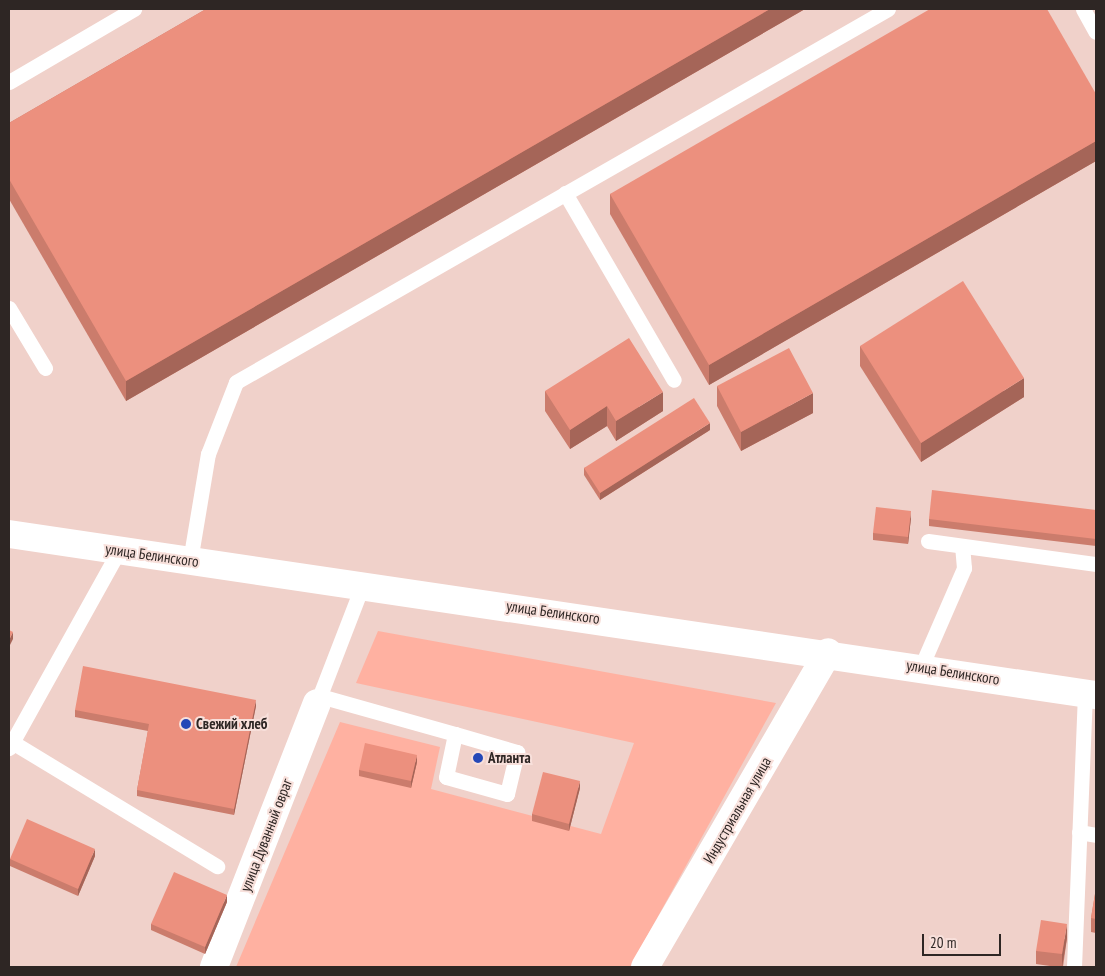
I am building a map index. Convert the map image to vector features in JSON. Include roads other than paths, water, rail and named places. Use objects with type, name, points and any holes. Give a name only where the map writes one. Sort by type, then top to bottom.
[{"type":"street","name":"улица Белинского","points":[[9,534],[828,652],[1090,694]]},
{"type":"street","name":"Индустриальная улица","points":[[645,967],[828,652]]},
{"type":"street","name":"улица Дуванный овраг","points":[[214,967],[318,700]]},
{"type":"lane","points":[[9,82],[134,9]]},
{"type":"lane","points":[[190,561],[208,454],[236,382],[888,9]]},
{"type":"lane","points":[[1082,9],[1096,32]]},
{"type":"lane","points":[[566,193],[674,380]]},
{"type":"lane","points":[[9,308],[45,368]]},
{"type":"lane","points":[[928,541],[1096,564]]},
{"type":"lane","points":[[921,667],[964,568],[962,546]]},
{"type":"lane","points":[[119,550],[11,745],[217,866]]},
{"type":"lane","points":[[363,584],[318,700],[455,734],[517,752],[507,794],[446,777],[455,734]]},
{"type":"lane","points":[[1074,967],[1079,832],[1090,694]]},
{"type":"lane","points":[[1079,832],[1096,835]]},
{"type":"place","name":"Свежий хлеб","points":[[186,724]]},
{"type":"place","name":"Атланта","points":[[478,758]]}]
